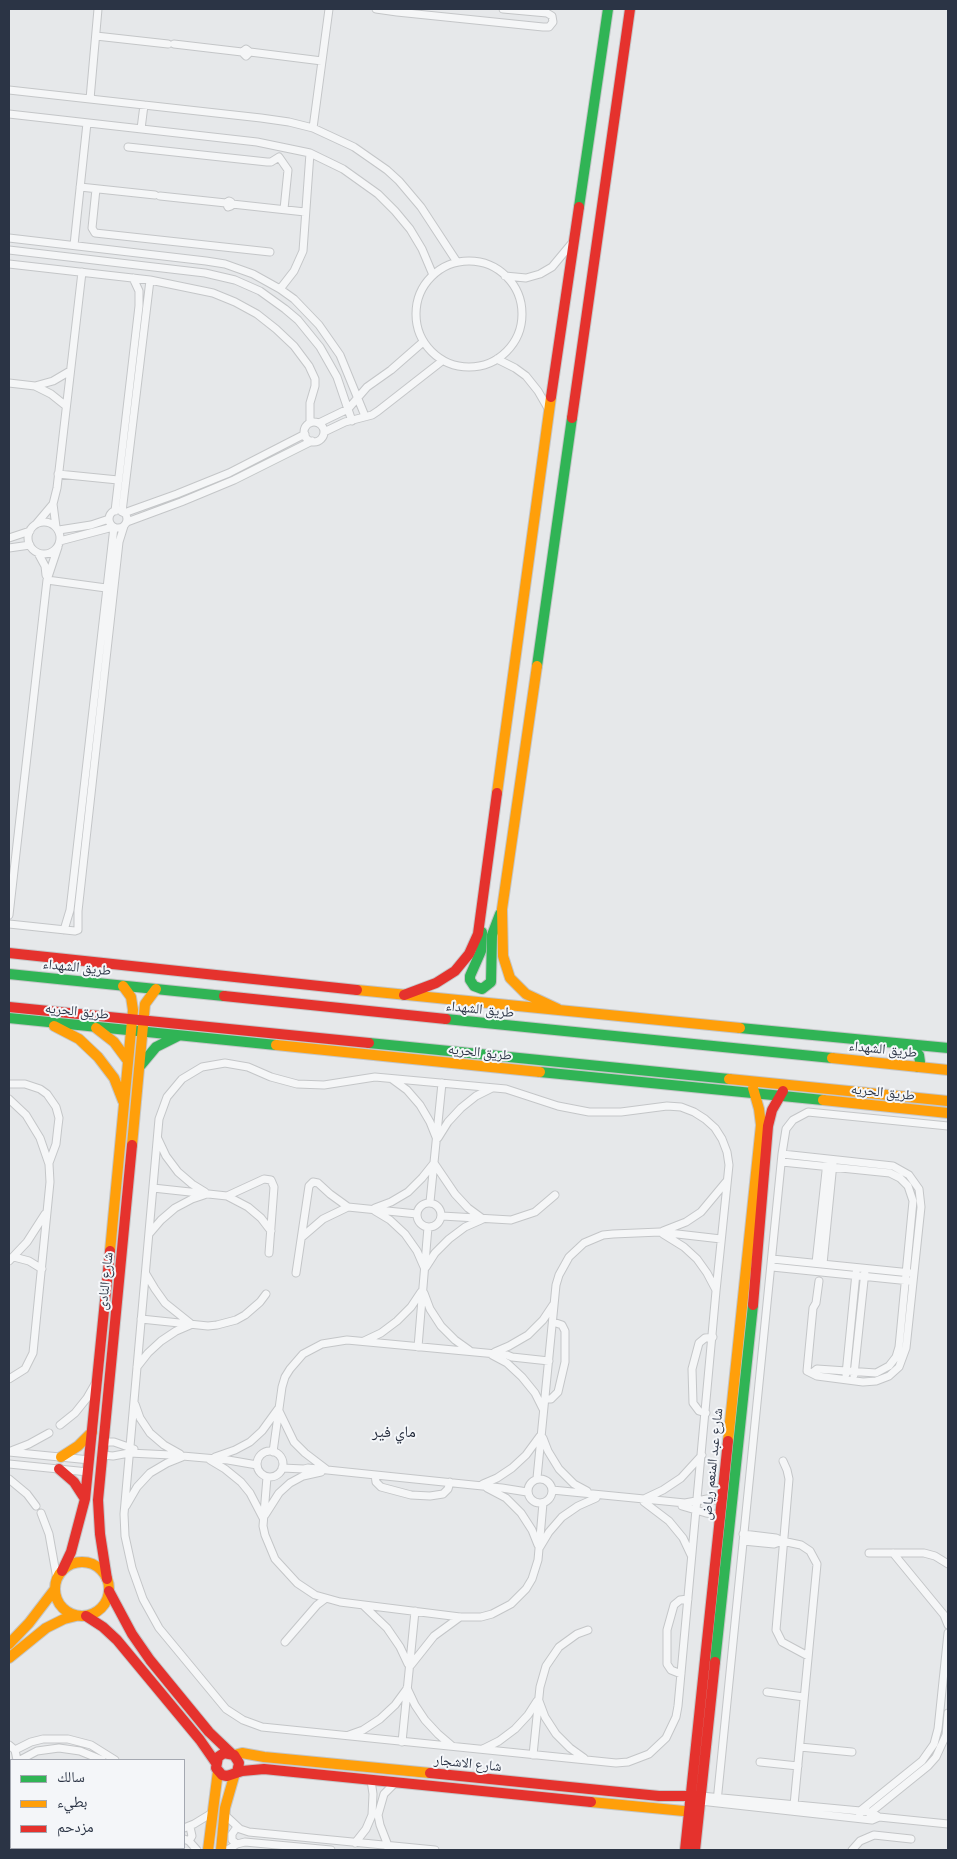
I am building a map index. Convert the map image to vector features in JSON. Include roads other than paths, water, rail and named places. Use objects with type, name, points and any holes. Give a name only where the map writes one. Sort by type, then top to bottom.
[{"type":"street","points":[[90,99],[98,9]]},
{"type":"street","points":[[313,128],[329,9]]},
{"type":"street","points":[[376,9],[529,26],[549,27],[553,22],[552,16],[547,13],[503,9]]},
{"type":"street","points":[[404,995],[436,983],[455,971],[472,950],[480,923],[549,411],[608,9]]},
{"type":"street","points":[[558,1009],[526,994],[510,978],[503,956],[502,910],[630,9]]},
{"type":"street","points":[[96,36],[322,61]]},
{"type":"street","points":[[9,90],[289,122],[313,128],[354,147],[387,170],[399,181],[421,207],[457,262]]},
{"type":"street","points":[[141,128],[144,105]]},
{"type":"street","points":[[9,114],[258,142],[310,153],[343,169],[378,194],[410,229],[422,249],[433,275]]},
{"type":"street","points":[[74,245],[87,123]]},
{"type":"street","points":[[128,147],[267,162],[271,162],[279,157],[288,170],[284,210]]},
{"type":"street","points":[[280,289],[294,271],[301,258],[304,245],[310,153]]},
{"type":"street","points":[[80,187],[305,212]]},
{"type":"street","points":[[96,189],[92,228],[95,233],[270,252]]},
{"type":"street","points":[[9,238],[225,264],[253,274],[294,299],[319,325],[340,355],[352,380],[365,416]]},
{"type":"street","points":[[505,276],[526,278],[540,274],[552,267],[574,240]]},
{"type":"street","points":[[9,250],[204,273],[235,280],[260,291],[298,320],[320,347],[337,377],[352,420]]},
{"type":"street","points":[[169,268],[170,256]]},
{"type":"street","points":[[457,262],[480,262],[498,270],[513,285],[521,307],[522,319],[519,331],[507,352],[484,365],[470,368],[442,361],[428,349],[418,331],[416,319],[419,295],[433,275],[444,267],[457,262]]},
{"type":"street","points":[[9,264],[150,280],[213,293],[236,302],[257,314],[294,346],[313,372],[315,386],[310,403],[310,423],[305,434],[229,473],[177,494],[120,512],[109,519],[84,526],[58,529],[48,522],[38,523],[32,529],[9,538]]},
{"type":"street","points":[[9,915],[47,580],[59,544],[53,504],[82,272]]},
{"type":"street","points":[[9,924],[75,931],[78,928],[79,901],[117,562],[120,537],[125,524],[120,512],[118,480],[140,299],[139,291],[133,278]]},
{"type":"street","points":[[120,512],[150,280]]},
{"type":"street","points":[[310,423],[319,424],[348,409],[369,385],[391,370],[423,342]]},
{"type":"street","points":[[497,359],[526,376],[538,391],[549,411]]},
{"type":"street","points":[[324,432],[352,420],[378,412],[442,361]]},
{"type":"street","points":[[35,386],[53,381],[70,371]]},
{"type":"street","points":[[352,380],[369,385]]},
{"type":"street","points":[[9,383],[35,386],[52,394],[66,406]]},
{"type":"street","points":[[38,553],[47,554],[59,544],[113,527],[119,528],[234,480],[312,441],[321,439],[324,432],[319,424]]},
{"type":"street","points":[[305,434],[312,441]]},
{"type":"street","points":[[58,474],[118,480]]},
{"type":"street","points":[[30,545],[32,529],[53,504]]},
{"type":"street","points":[[64,930],[70,910],[113,527],[109,519]]},
{"type":"street","points":[[9,548],[30,545]]},
{"type":"street","points":[[30,545],[38,553],[45,566],[47,580]]},
{"type":"street","points":[[47,580],[106,588]]},
{"type":"street","points":[[480,923],[482,946],[470,976],[472,983],[482,989],[491,982],[492,935],[502,910]]},
{"type":"street","name":"طريق الشهداء","points":[[9,953],[404,995],[948,1048]]},
{"type":"street","name":"طريق الشهداء","points":[[9,974],[948,1070]]},
{"type":"street","name":"شارع النادى","points":[[58,1580],[74,1541],[86,1499],[132,1025],[132,1001],[129,992],[122,986]]},
{"type":"street","name":"شارع النادى","points":[[107,1579],[98,1511],[103,1442],[145,1004],[156,989]]},
{"type":"street","name":"طريق الحريه","points":[[9,1008],[132,1025],[754,1087],[781,1096],[948,1113]]},
{"type":"street","name":"طريق الحريه","points":[[9,1018],[96,1027],[132,1025]]},
{"type":"street","points":[[43,1022],[68,1032],[89,1048],[114,1078],[124,1102]]},
{"type":"street","name":"طريق الحريه","points":[[143,1026],[179,1036],[754,1087],[784,1085],[948,1101]]},
{"type":"street","points":[[96,1027],[114,1042],[128,1061]]},
{"type":"street","points":[[140,1068],[156,1047],[179,1036]]},
{"type":"street","points":[[900,1043],[917,1053],[920,1060],[918,1067]]},
{"type":"street","points":[[213,1064],[236,1064],[284,1081],[310,1085],[337,1084],[367,1077],[442,1083],[519,1092],[558,1106],[589,1112],[622,1112],[667,1106],[681,1107],[694,1112],[715,1128],[727,1152],[729,1165],[676,1717],[672,1728],[658,1747],[649,1754],[628,1762],[616,1763],[262,1728],[238,1718],[218,1702],[159,1628],[147,1607],[132,1568],[125,1536],[124,1514],[129,1451],[158,1138],[162,1108],[174,1087],[192,1072],[213,1064]]},
{"type":"street","points":[[391,1078],[420,1105],[430,1122],[436,1140]]},
{"type":"street","points":[[430,1202],[442,1083]]},
{"type":"street","points":[[9,1084],[25,1084],[40,1089],[47,1094],[56,1106],[59,1118],[56,1144],[49,1164]]},
{"type":"street","name":"شارع عبد المنعم رياض","points":[[685,1850],[696,1804],[734,1502],[768,1126],[772,1110],[781,1096],[784,1085]]},
{"type":"street","name":"شارع عبد المنعم رياض","points":[[695,1850],[696,1804],[720,1515],[761,1126],[754,1087]]},
{"type":"street","points":[[436,1140],[448,1122],[461,1108],[476,1096],[493,1088]]},
{"type":"street","points":[[9,1099],[26,1115],[34,1126],[45,1150],[49,1164],[50,1182],[32,1357],[25,1369],[9,1379]]},
{"type":"street","points":[[717,1800],[785,1135],[789,1124],[798,1116],[808,1112],[948,1126]]},
{"type":"street","points":[[158,1138],[166,1156],[178,1172],[192,1184],[209,1194]]},
{"type":"street","points":[[782,1158],[830,1163],[890,1173],[900,1178],[908,1186],[912,1196],[913,1207],[906,1348],[902,1361],[894,1372],[883,1379],[870,1382],[854,1376],[817,1369],[812,1373],[808,1372],[806,1369],[813,1308],[816,1304],[819,1281]]},
{"type":"street","points":[[373,1209],[391,1202],[408,1192],[434,1163]]},
{"type":"street","points":[[434,1163],[455,1194],[483,1219]]},
{"type":"street","points":[[820,1264],[830,1163]]},
{"type":"street","points":[[227,1196],[264,1179],[271,1180],[274,1187],[269,1253]]},
{"type":"street","points":[[296,1273],[311,1183],[318,1182],[330,1194],[348,1207]]},
{"type":"street","points":[[660,1232],[686,1222],[701,1212],[727,1182]]},
{"type":"street","points":[[153,1188],[227,1196],[255,1212],[271,1231]]},
{"type":"street","points":[[149,1235],[161,1220],[175,1208],[192,1199],[209,1194]]},
{"type":"street","points":[[442,1216],[510,1220],[527,1215],[542,1207],[555,1195]]},
{"type":"street","points":[[430,1202],[439,1207],[442,1216],[437,1224],[428,1227],[420,1223],[417,1214],[421,1205],[430,1202]]},
{"type":"street","points":[[302,1238],[323,1219],[348,1207],[417,1214]]},
{"type":"street","points":[[11,1259],[33,1234],[47,1209]]},
{"type":"street","points":[[373,1209],[390,1220],[405,1234],[416,1251],[424,1270]]},
{"type":"street","points":[[424,1270],[435,1253],[449,1239],[465,1227],[483,1219]]},
{"type":"street","points":[[418,1347],[428,1227]]},
{"type":"street","points":[[660,1232],[684,1247],[697,1259],[716,1291]]},
{"type":"street","points":[[527,1490],[531,1482],[537,1478],[556,1285],[563,1266],[572,1253],[584,1243],[603,1235],[660,1232],[721,1238]]},
{"type":"street","points":[[11,1259],[29,1261],[42,1269]]},
{"type":"street","points":[[772,1263],[820,1264],[860,1272]]},
{"type":"street","points":[[772,1263],[910,1277]]},
{"type":"street","points":[[145,1272],[165,1303],[192,1324]]},
{"type":"street","points":[[846,1376],[860,1272]]},
{"type":"street","points":[[854,1376],[860,1272]]},
{"type":"street","points":[[363,1342],[381,1333],[397,1321],[411,1307],[423,1290]]},
{"type":"street","points":[[423,1290],[430,1309],[441,1326],[455,1340],[472,1352]]},
{"type":"street","points":[[141,1319],[218,1326],[236,1320],[253,1309],[266,1294]]},
{"type":"street","points":[[490,1353],[510,1346],[528,1335],[543,1320],[555,1303]]},
{"type":"street","points":[[104,1312],[110,1315],[116,1313]]},
{"type":"street","points":[[545,1399],[554,1397],[558,1392],[565,1362],[565,1331],[562,1325],[553,1322]]},
{"type":"street","points":[[137,1367],[161,1341],[176,1331],[192,1324]]},
{"type":"street","points":[[103,1328],[109,1325],[114,1329]]},
{"type":"street","points":[[706,1413],[699,1411],[693,1403],[692,1369],[699,1343],[705,1338],[713,1337]]},
{"type":"street","points":[[273,1452],[282,1387],[285,1378],[303,1354],[312,1348],[330,1341],[346,1340],[549,1359]]},
{"type":"street","points":[[490,1353],[507,1363],[522,1377],[535,1393],[544,1411]]},
{"type":"street","points":[[60,1425],[75,1413],[87,1398],[96,1382]]},
{"type":"street","points":[[134,1401],[140,1418],[150,1433],[164,1445],[185,1456]]},
{"type":"street","points":[[207,1459],[235,1450],[250,1442],[262,1431],[279,1409]]},
{"type":"street","points":[[279,1409],[290,1435],[299,1448],[329,1470]]},
{"type":"street","points":[[61,1457],[78,1446],[92,1432]]},
{"type":"street","points":[[9,1452],[50,1433]]},
{"type":"street","points":[[480,1485],[497,1478],[512,1468],[532,1448],[542,1433]]},
{"type":"street","points":[[542,1433],[548,1451],[559,1469],[574,1484],[595,1496]]},
{"type":"street","points":[[103,1442],[120,1444],[129,1451]]},
{"type":"street","points":[[102,1455],[113,1456],[129,1451],[167,1453],[207,1459],[235,1459],[257,1463]]},
{"type":"street","points":[[9,1452],[90,1460]]},
{"type":"street","points":[[265,1452],[273,1452],[280,1456],[282,1465],[274,1476],[267,1476],[260,1472],[257,1463],[259,1457],[265,1452]]},
{"type":"street","points":[[644,1501],[672,1485],[702,1455]]},
{"type":"street","points":[[124,1514],[131,1496],[143,1480],[167,1463],[185,1456]]},
{"type":"street","points":[[207,1459],[225,1469],[241,1482],[250,1493],[263,1518]]},
{"type":"street","points":[[783,1461],[789,1479],[782,1541],[776,1630],[782,1642],[808,1656]]},
{"type":"street","points":[[9,1464],[88,1472]]},
{"type":"street","points":[[282,1465],[304,1469],[502,1488],[506,1486],[527,1490]]},
{"type":"street","points":[[59,1469],[74,1482],[86,1499]]},
{"type":"street","points":[[263,1518],[279,1493],[290,1483],[303,1476],[329,1470]]},
{"type":"street","points":[[375,1475],[376,1482],[381,1487],[411,1495],[430,1496],[443,1494],[448,1489],[450,1482]]},
{"type":"street","points":[[267,1476],[263,1526],[268,1543],[282,1568],[301,1586],[325,1599],[460,1617],[492,1614],[511,1604],[526,1589],[536,1570],[543,1503]]},
{"type":"street","points":[[537,1478],[547,1481],[552,1492]]},
{"type":"street","points":[[9,1479],[27,1494],[38,1509],[49,1534],[58,1580],[56,1595],[61,1606],[65,1610],[103,1626],[117,1640],[200,1740],[224,1776],[236,1773]]},
{"type":"street","points":[[480,1485],[498,1493],[518,1509],[532,1530],[539,1549]]},
{"type":"street","points":[[527,1490],[533,1501],[543,1503],[548,1500],[552,1492]]},
{"type":"street","points":[[552,1492],[685,1506],[706,1513],[732,1515]]},
{"type":"street","points":[[539,1549],[549,1532],[562,1517],[595,1496]]},
{"type":"street","points":[[644,1501],[685,1503],[712,1499],[734,1502]]},
{"type":"street","points":[[644,1501],[676,1529],[692,1556]]},
{"type":"street","points":[[743,1538],[776,1538],[796,1544],[806,1548],[813,1555],[817,1564],[794,1805]]},
{"type":"street","points":[[869,1553],[930,1554],[941,1558],[948,1564]]},
{"type":"street","points":[[893,1553],[944,1615],[948,1625]]},
{"type":"street","points":[[9,1644],[29,1623],[58,1580],[73,1564],[86,1562],[99,1568],[107,1579],[109,1591],[128,1627],[150,1660],[209,1732],[239,1763],[226,1801],[221,1850]]},
{"type":"street","points":[[9,1658],[46,1628],[64,1619],[81,1616],[102,1608],[109,1591]]},
{"type":"street","points":[[285,1642],[317,1605],[325,1599]]},
{"type":"street","points":[[681,1674],[672,1670],[667,1664],[667,1630],[674,1605],[680,1600],[688,1599]]},
{"type":"street","points":[[362,1605],[380,1620],[394,1637],[409,1667]]},
{"type":"street","points":[[402,1742],[415,1611]]},
{"type":"street","points":[[409,1667],[434,1636],[460,1617]]},
{"type":"street","points":[[533,1755],[542,1676],[552,1656],[568,1640],[588,1630]]},
{"type":"street","points":[[696,1804],[717,1800],[794,1805],[859,1815],[922,1761],[934,1744],[938,1729],[948,1633]]},
{"type":"street","points":[[344,1736],[363,1730],[380,1719],[395,1705],[407,1688]]},
{"type":"street","points":[[407,1688],[425,1720],[452,1747]]},
{"type":"street","points":[[767,1692],[804,1697]]},
{"type":"street","points":[[538,1698],[556,1734],[586,1760]]},
{"type":"street","points":[[481,1750],[499,1741],[515,1729],[528,1715],[538,1698]]},
{"type":"street","points":[[870,1816],[936,1757],[944,1741],[948,1713]]},
{"type":"street","points":[[12,1748],[43,1739],[68,1739],[91,1745],[113,1759]]},
{"type":"street","points":[[800,1747],[852,1752]]},
{"type":"street","points":[[20,1759],[37,1751],[59,1748],[80,1751],[100,1759]]},
{"type":"street","name":"شارع الاشجار","points":[[232,1754],[242,1753],[660,1796],[696,1804]]},
{"type":"street","points":[[208,1850],[217,1767],[221,1754],[232,1754]]},
{"type":"street","points":[[760,1762],[798,1766]]},
{"type":"street","name":"شارع الاشجار","points":[[236,1773],[264,1769],[438,1787],[696,1804]]},
{"type":"street","points":[[438,1787],[439,1774]]},
{"type":"street","points":[[355,1842],[366,1829],[372,1815],[373,1794],[371,1780]]},
{"type":"street","points":[[388,1848],[378,1815],[384,1794],[395,1783]]},
{"type":"street","points":[[717,1800],[948,1824]]},
{"type":"street","points":[[197,1850],[186,1840],[192,1836],[187,1828],[212,1813]]},
{"type":"street","points":[[224,1814],[237,1827],[249,1832],[355,1842],[388,1848],[435,1850]]},
{"type":"street","points":[[237,1827],[232,1834],[232,1840],[237,1844]]},
{"type":"street","points":[[852,1850],[860,1841],[874,1835],[911,1839]]},
{"type":"street","points":[[227,1850],[237,1844],[248,1842],[331,1850]]},
{"type":"district","name":"ماي فير","points":[[394,1432]]}]
